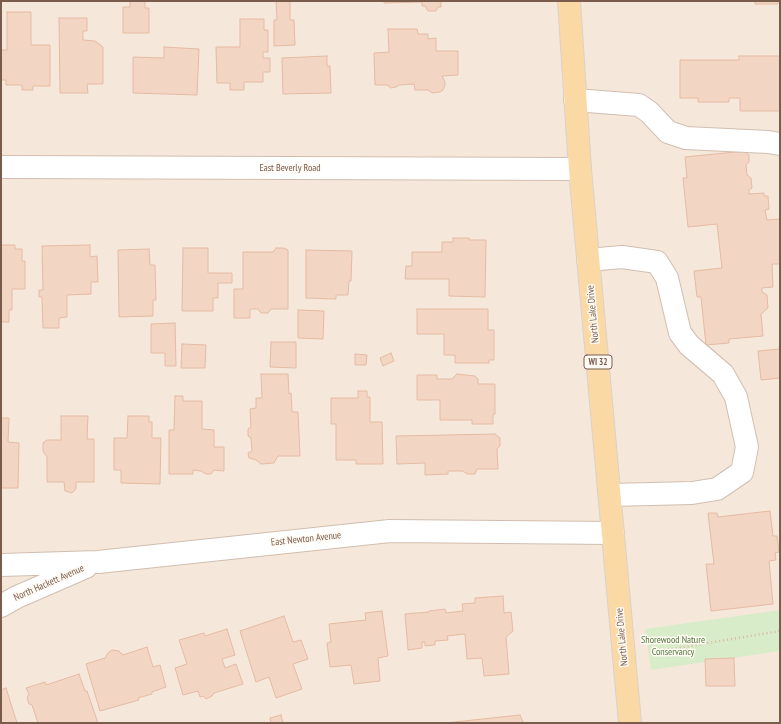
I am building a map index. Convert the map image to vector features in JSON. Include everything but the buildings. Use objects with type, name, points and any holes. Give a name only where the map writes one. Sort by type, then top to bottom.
[{"type":"main road","name":"North Lake Drive","points":[[568,1],[580,169],[630,723]]},
{"type":"street","points":[[575,100],[639,105],[649,112],[668,132],[686,138],[768,142],[780,144]]},
{"type":"street","name":"East Beverly Road","points":[[1,167],[580,169]]},
{"type":"street","points":[[588,260],[622,257],[656,262],[667,278],[680,333],[689,345],[723,374],[736,397],[747,447],[742,472],[717,489],[692,493],[610,495]]},
{"type":"street","name":"East Newton Avenue","points":[[1,565],[98,562],[390,531],[613,532]]},
{"type":"street","name":"North Hackett Avenue","points":[[1,606],[17,597],[98,562]]},
{"type":"path","points":[[660,651],[780,631]]},
{"type":"shaded area","points":[[1,1],[780,1],[780,723],[1,723]]},
{"type":"green space","name":"Shorewood Nature Conservancy","points":[[780,610],[780,651],[651,670],[645,629]]}]
